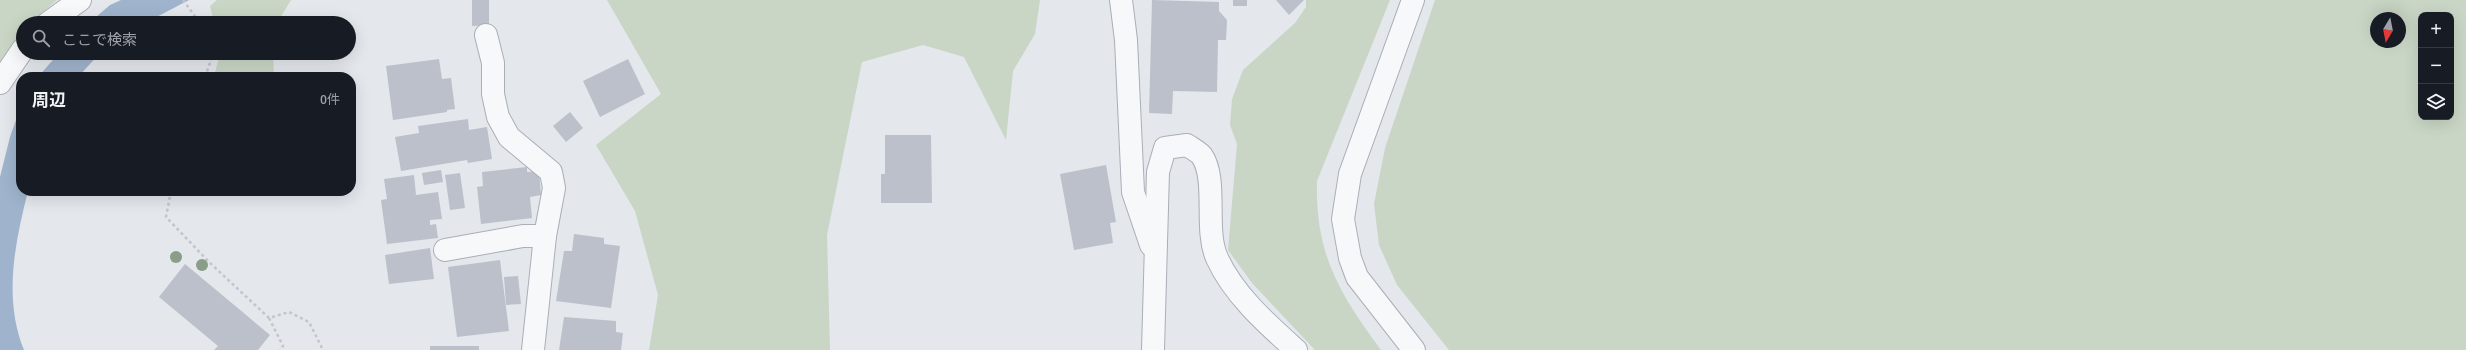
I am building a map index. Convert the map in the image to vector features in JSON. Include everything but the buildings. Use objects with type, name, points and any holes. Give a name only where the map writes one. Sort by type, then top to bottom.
[{"type":"street","points":[[58,16],[80,0]]},
{"type":"street","points":[[1121,0],[1126,40],[1133,192],[1155,257]]},
{"type":"street","points":[[1413,0],[1389,72],[1350,174],[1343,219],[1350,258],[1357,277],[1414,350]]},
{"type":"street","points":[[486,35],[493,64],[494,94],[498,117],[509,137],[551,172],[554,188],[545,236],[534,350]]},
{"type":"street","points":[[0,84],[16,60]]},
{"type":"street","points":[[1153,350],[1158,172],[1165,148],[1187,145],[1202,156],[1208,177],[1214,249],[1228,280],[1277,333],[1296,350]]},
{"type":"street","points":[[445,250],[523,236],[545,236]]},
{"type":"path","points":[[184,1],[195,16]]},
{"type":"path","points":[[207,72],[211,60]]},
{"type":"path","points":[[170,196],[166,217],[209,262],[269,318],[283,346],[280,350]]},
{"type":"path","points":[[269,318],[289,312],[309,322],[323,350]]},
{"type":"green space","points":[[0,0],[57,0],[38,16],[16,16],[16,39],[0,62]]},
{"type":"green space","points":[[217,0],[291,0],[281,16],[212,16],[210,6]]},
{"type":"green space","points":[[607,0],[1040,0],[1035,34],[1013,71],[1006,140],[964,57],[923,45],[862,62],[827,235],[830,350],[649,350],[658,295],[635,211],[596,145],[661,94]]},
{"type":"green space","points":[[1306,0],[1390,0],[1317,181],[1317,207],[1320,230],[1325,252],[1332,272],[1353,310],[1381,350],[1315,350],[1252,283],[1228,250],[1237,144],[1230,125],[1232,99],[1243,70],[1295,23],[1306,7]]},
{"type":"green space","points":[[1435,0],[2466,0],[2466,350],[1449,350],[1397,285],[1379,245],[1374,204],[1385,148]]},
{"type":"green space","points":[[218,60],[273,60],[274,72],[215,72]]},
{"type":"water","points":[[121,0],[189,0],[158,16],[97,16],[110,5]]},
{"type":"water","points":[[53,60],[94,60],[83,72],[42,72]]},
{"type":"water","points":[[16,120],[16,196],[27,196],[15,250],[13,291],[14,311],[24,350],[0,350],[0,177]]}]
